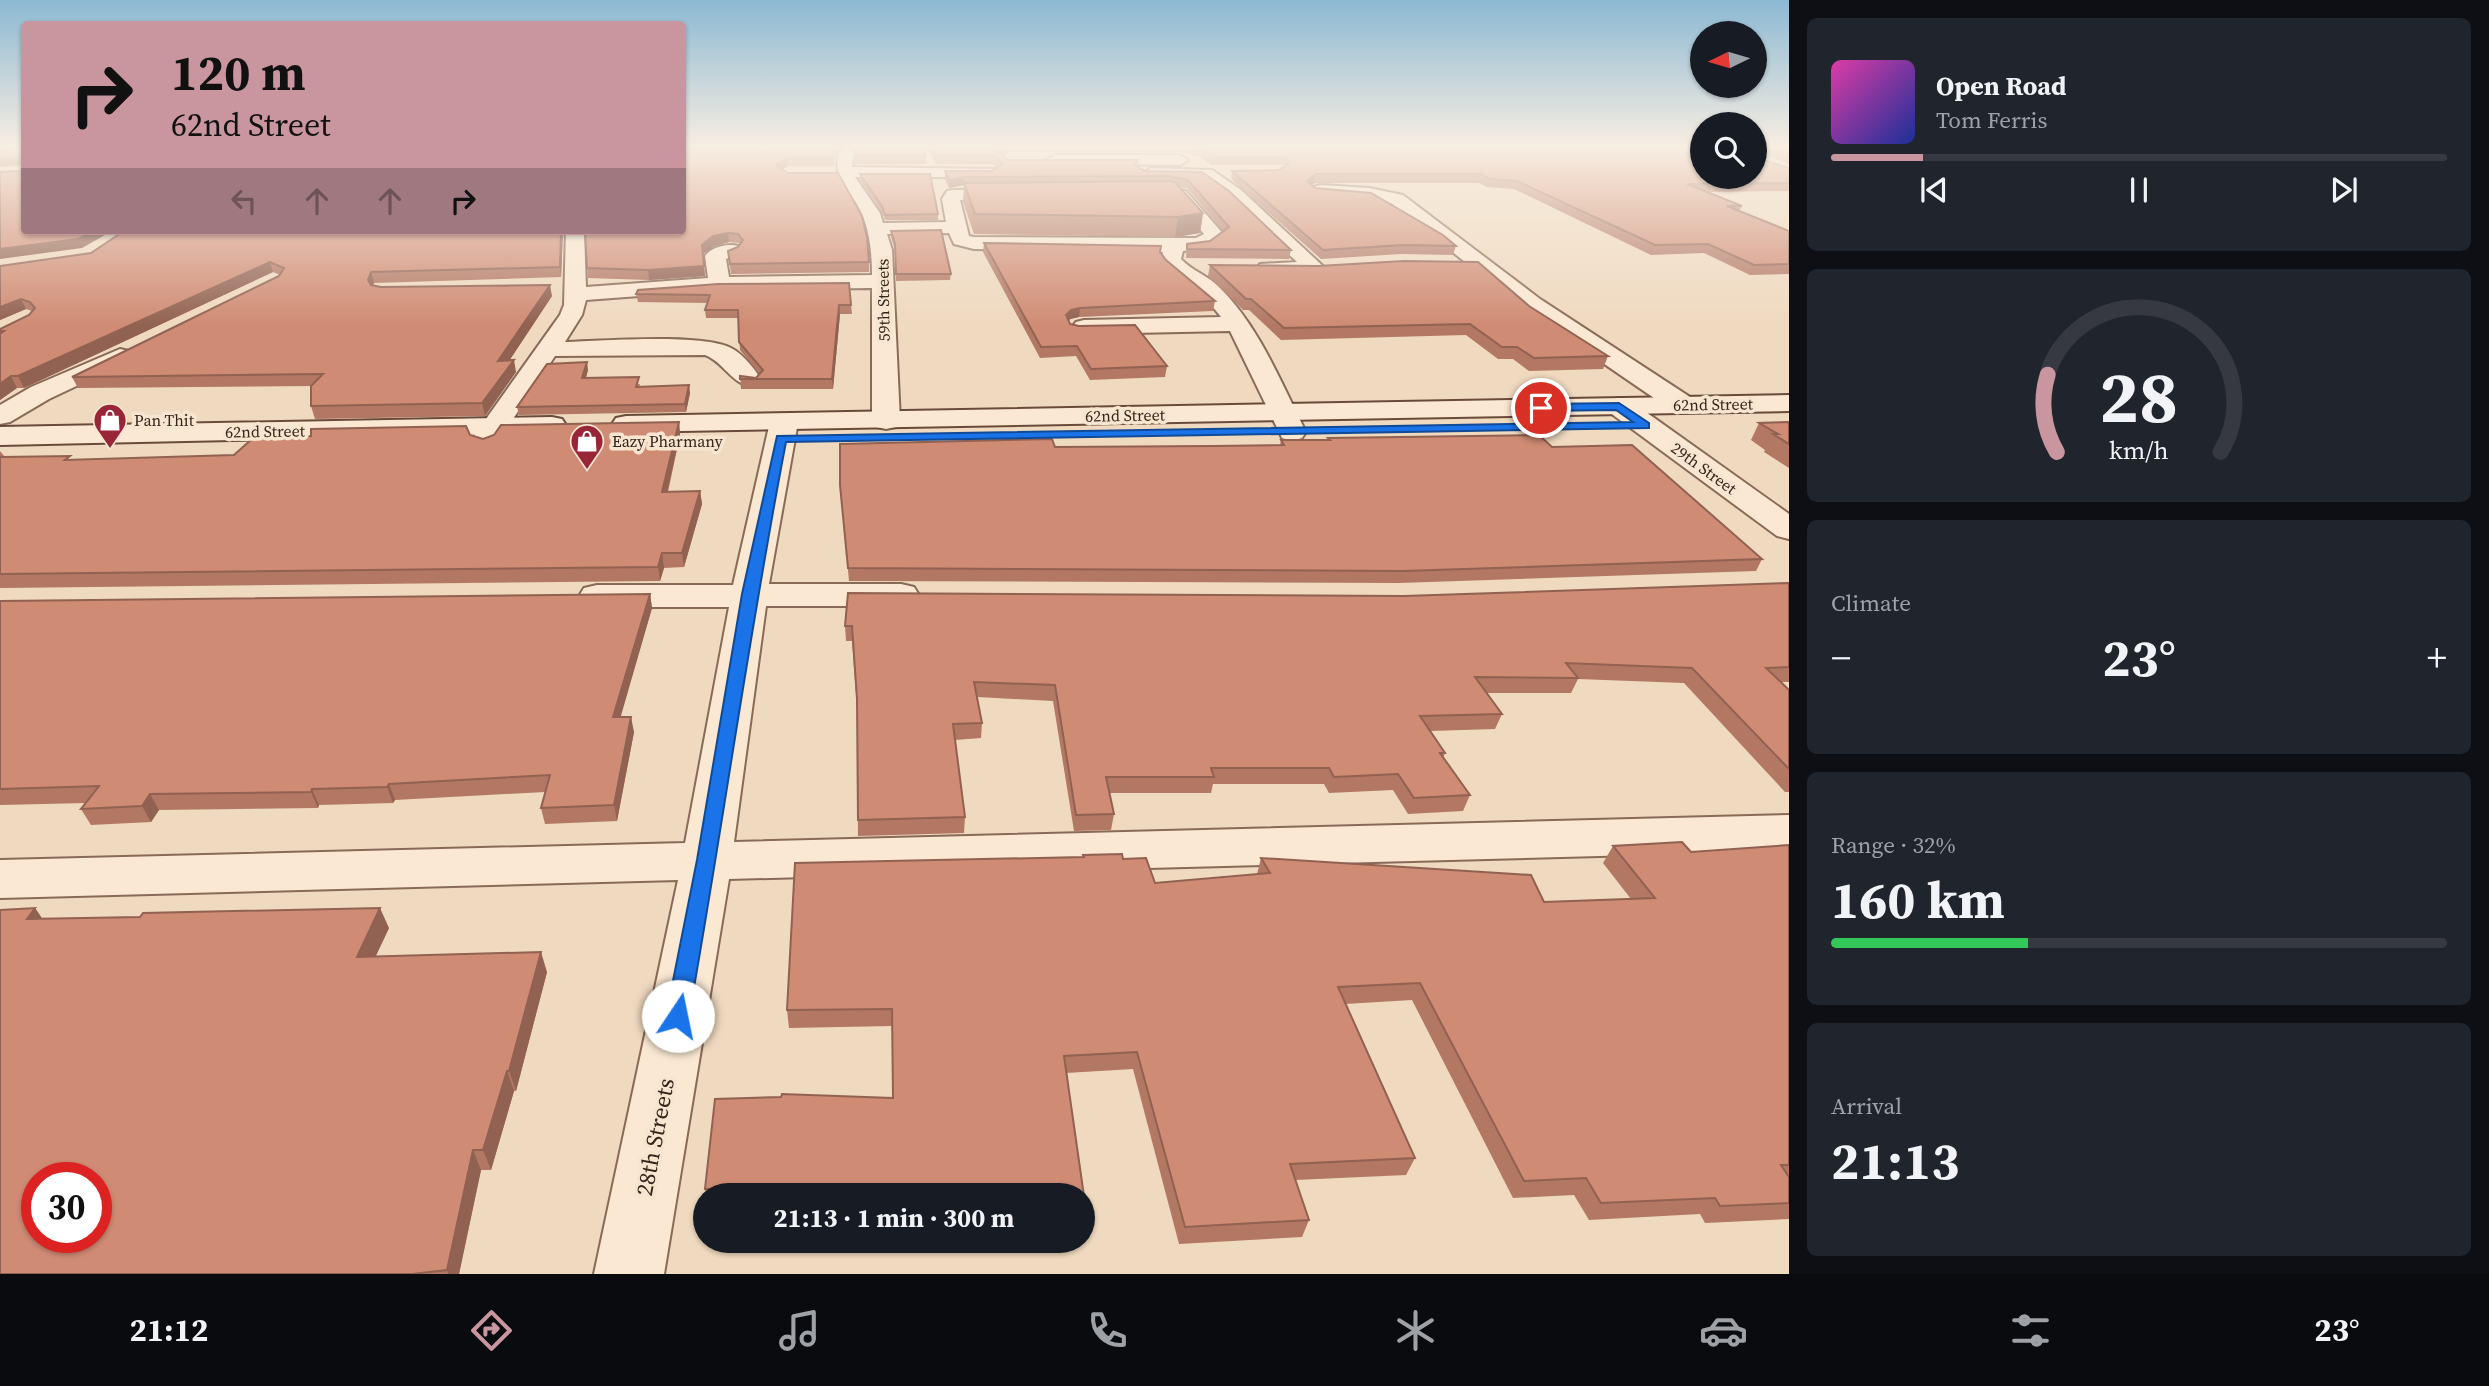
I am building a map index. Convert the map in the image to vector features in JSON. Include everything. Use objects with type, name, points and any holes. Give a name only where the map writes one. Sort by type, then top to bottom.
[{"type":"street","name":"59th Streets","points":[[867,207],[882,250],[886,421]]},
{"type":"street","points":[[953,207],[961,240],[974,243],[1175,246],[1200,244],[1214,236],[1190,207]]},
{"type":"street","points":[[1250,207],[1315,268]]},
{"type":"street","points":[[1408,207],[1532,304],[1683,405]]},
{"type":"street","points":[[876,229],[957,227]]},
{"type":"street","points":[[490,433],[571,315],[567,289],[574,235]]},
{"type":"street","points":[[1175,246],[1171,259],[1175,267],[1194,277],[1212,292],[1236,324],[1265,373],[1287,422]]},
{"type":"street","points":[[719,284],[715,256],[731,250]]},
{"type":"street","points":[[1448,264],[1481,264]]},
{"type":"street","points":[[1245,268],[1340,266]]},
{"type":"street","points":[[1175,267],[1217,268]]},
{"type":"street","points":[[567,289],[883,281]]},
{"type":"street","points":[[1079,327],[1236,324]]},
{"type":"street","points":[[0,416],[40,393],[139,347]]},
{"type":"street","points":[[547,349],[705,348],[721,351],[732,359],[748,379]]},
{"type":"street","name":"62nd Street","points":[[0,436],[783,430],[1287,422],[1619,406],[1789,402]]},
{"type":"street","name":"29th Street","points":[[1619,406],[1789,529]]},
{"type":"street","name":"62nd Street","points":[[783,430],[886,421],[1644,425],[1789,422]]},
{"type":"street","name":"28th Streets","points":[[629,1274],[707,860],[749,594],[783,430]]},
{"type":"street","name":"62nd Street","points":[[0,448],[490,433]]},
{"type":"street","points":[[569,596],[941,596]]},
{"type":"street","points":[[0,879],[1789,833]]},
{"type":"building","points":[[0,207],[21,207],[21,235],[85,235],[78,239],[0,249]]},
{"type":"building","points":[[686,207],[857,207],[867,238],[869,262],[730,264],[728,251],[738,247],[743,240],[738,234],[728,233],[713,236],[702,245],[704,266],[648,270],[587,268],[585,235],[686,235]]},
{"type":"building","points":[[882,207],[937,207],[938,214],[885,215]]},
{"type":"building","points":[[973,207],[1198,207],[1203,213],[1178,217],[975,214]]},
{"type":"building","points":[[1212,207],[1246,207],[1291,250],[1187,249],[1187,244],[1210,241],[1229,227]]},
{"type":"building","points":[[1274,207],[1396,207],[1443,235],[1456,246],[1403,245],[1323,250]]},
{"type":"building","points":[[1574,207],[1731,207],[1789,231],[1789,264],[1754,265],[1708,244],[1655,245]]},
{"type":"building","points":[[941,230],[951,274],[896,274],[895,244],[891,231]]},
{"type":"building","points":[[118,235],[561,235],[560,267],[371,272],[368,280],[371,285],[381,287],[550,285],[498,361],[514,360],[482,403],[311,406],[311,386],[323,374],[72,377],[279,276],[284,268],[270,262],[18,376],[11,376],[0,384],[0,334],[4,331],[0,329],[29,315],[35,308],[30,302],[21,299],[0,307],[0,266],[91,253]]},
{"type":"building","points":[[984,243],[1161,246],[1160,252],[1166,260],[1215,301],[1071,310],[1066,315],[1070,324],[1135,325],[1167,366],[1091,369],[1077,346],[1041,347]]},
{"type":"building","points":[[1404,261],[1478,262],[1529,306],[1608,356],[1534,358],[1517,347],[1502,347],[1470,324],[1284,328],[1251,299],[1246,299],[1210,265],[1318,266]]},
{"type":"building","points":[[849,283],[851,305],[839,305],[832,379],[740,379],[740,376],[756,378],[763,370],[739,342],[738,310],[705,310],[710,295],[636,294],[638,290],[718,284]]},
{"type":"building","points":[[587,362],[582,378],[639,377],[636,387],[689,385],[685,404],[517,407],[547,364]]},
{"type":"building","points":[[679,422],[662,492],[700,491],[682,553],[662,553],[658,567],[0,574],[0,457],[70,456],[65,460],[234,455],[253,438],[311,436],[311,429],[466,426],[470,435],[483,439],[494,435],[501,425]]},
{"type":"building","points":[[1789,422],[1789,444],[1759,423]]},
{"type":"building","points":[[1539,435],[1552,447],[1632,445],[1762,559],[1403,571],[848,568],[840,485],[840,444],[1052,439],[1055,447],[1214,446],[1284,445],[1281,440],[1330,440],[1328,438]]},
{"type":"building","points":[[1789,583],[1789,667],[1766,668],[1789,690],[1789,769],[1692,668],[1566,663],[1578,678],[1475,677],[1502,714],[1420,716],[1445,753],[1440,753],[1470,795],[1414,798],[1398,774],[1334,777],[1329,768],[1211,768],[1214,777],[1106,777],[1114,814],[1076,815],[1055,685],[974,682],[982,723],[953,724],[965,817],[858,820],[857,699],[852,626],[845,626],[848,593],[1404,596]]},
{"type":"building","points":[[650,594],[613,717],[631,717],[614,805],[541,808],[550,775],[389,784],[387,787],[312,789],[311,792],[150,794],[142,806],[81,809],[99,786],[0,789],[0,601]]},
{"type":"building","points":[[1682,842],[1691,852],[1789,845],[1789,1165],[1781,1165],[1789,1177],[1789,1203],[1720,1206],[1715,1198],[1601,1203],[1586,1178],[1524,1181],[1420,983],[1338,987],[1415,1158],[1290,1164],[1309,1220],[1185,1227],[1137,1052],[1064,1056],[1082,1183],[706,1183],[715,1099],[781,1097],[782,1094],[893,1098],[892,1009],[787,1010],[795,863],[1122,854],[1123,859],[1146,858],[1155,883],[1270,873],[1261,858],[1531,875],[1544,902],[1655,898],[1613,846]]},
{"type":"building","points":[[35,908],[27,919],[140,917],[143,913],[380,908],[357,957],[541,952],[509,1071],[483,1150],[473,1150],[447,1270],[412,1274],[0,1274],[0,910]]},
{"type":"place","name":"Pan Thit","points":[[110,450]]},
{"type":"place","name":"Eazy Pharmany","points":[[587,471]]},
{"type":"route","points":[[678,1016],[707,860],[749,594],[781,439],[1644,425],[1619,406],[1541,408]]}]
